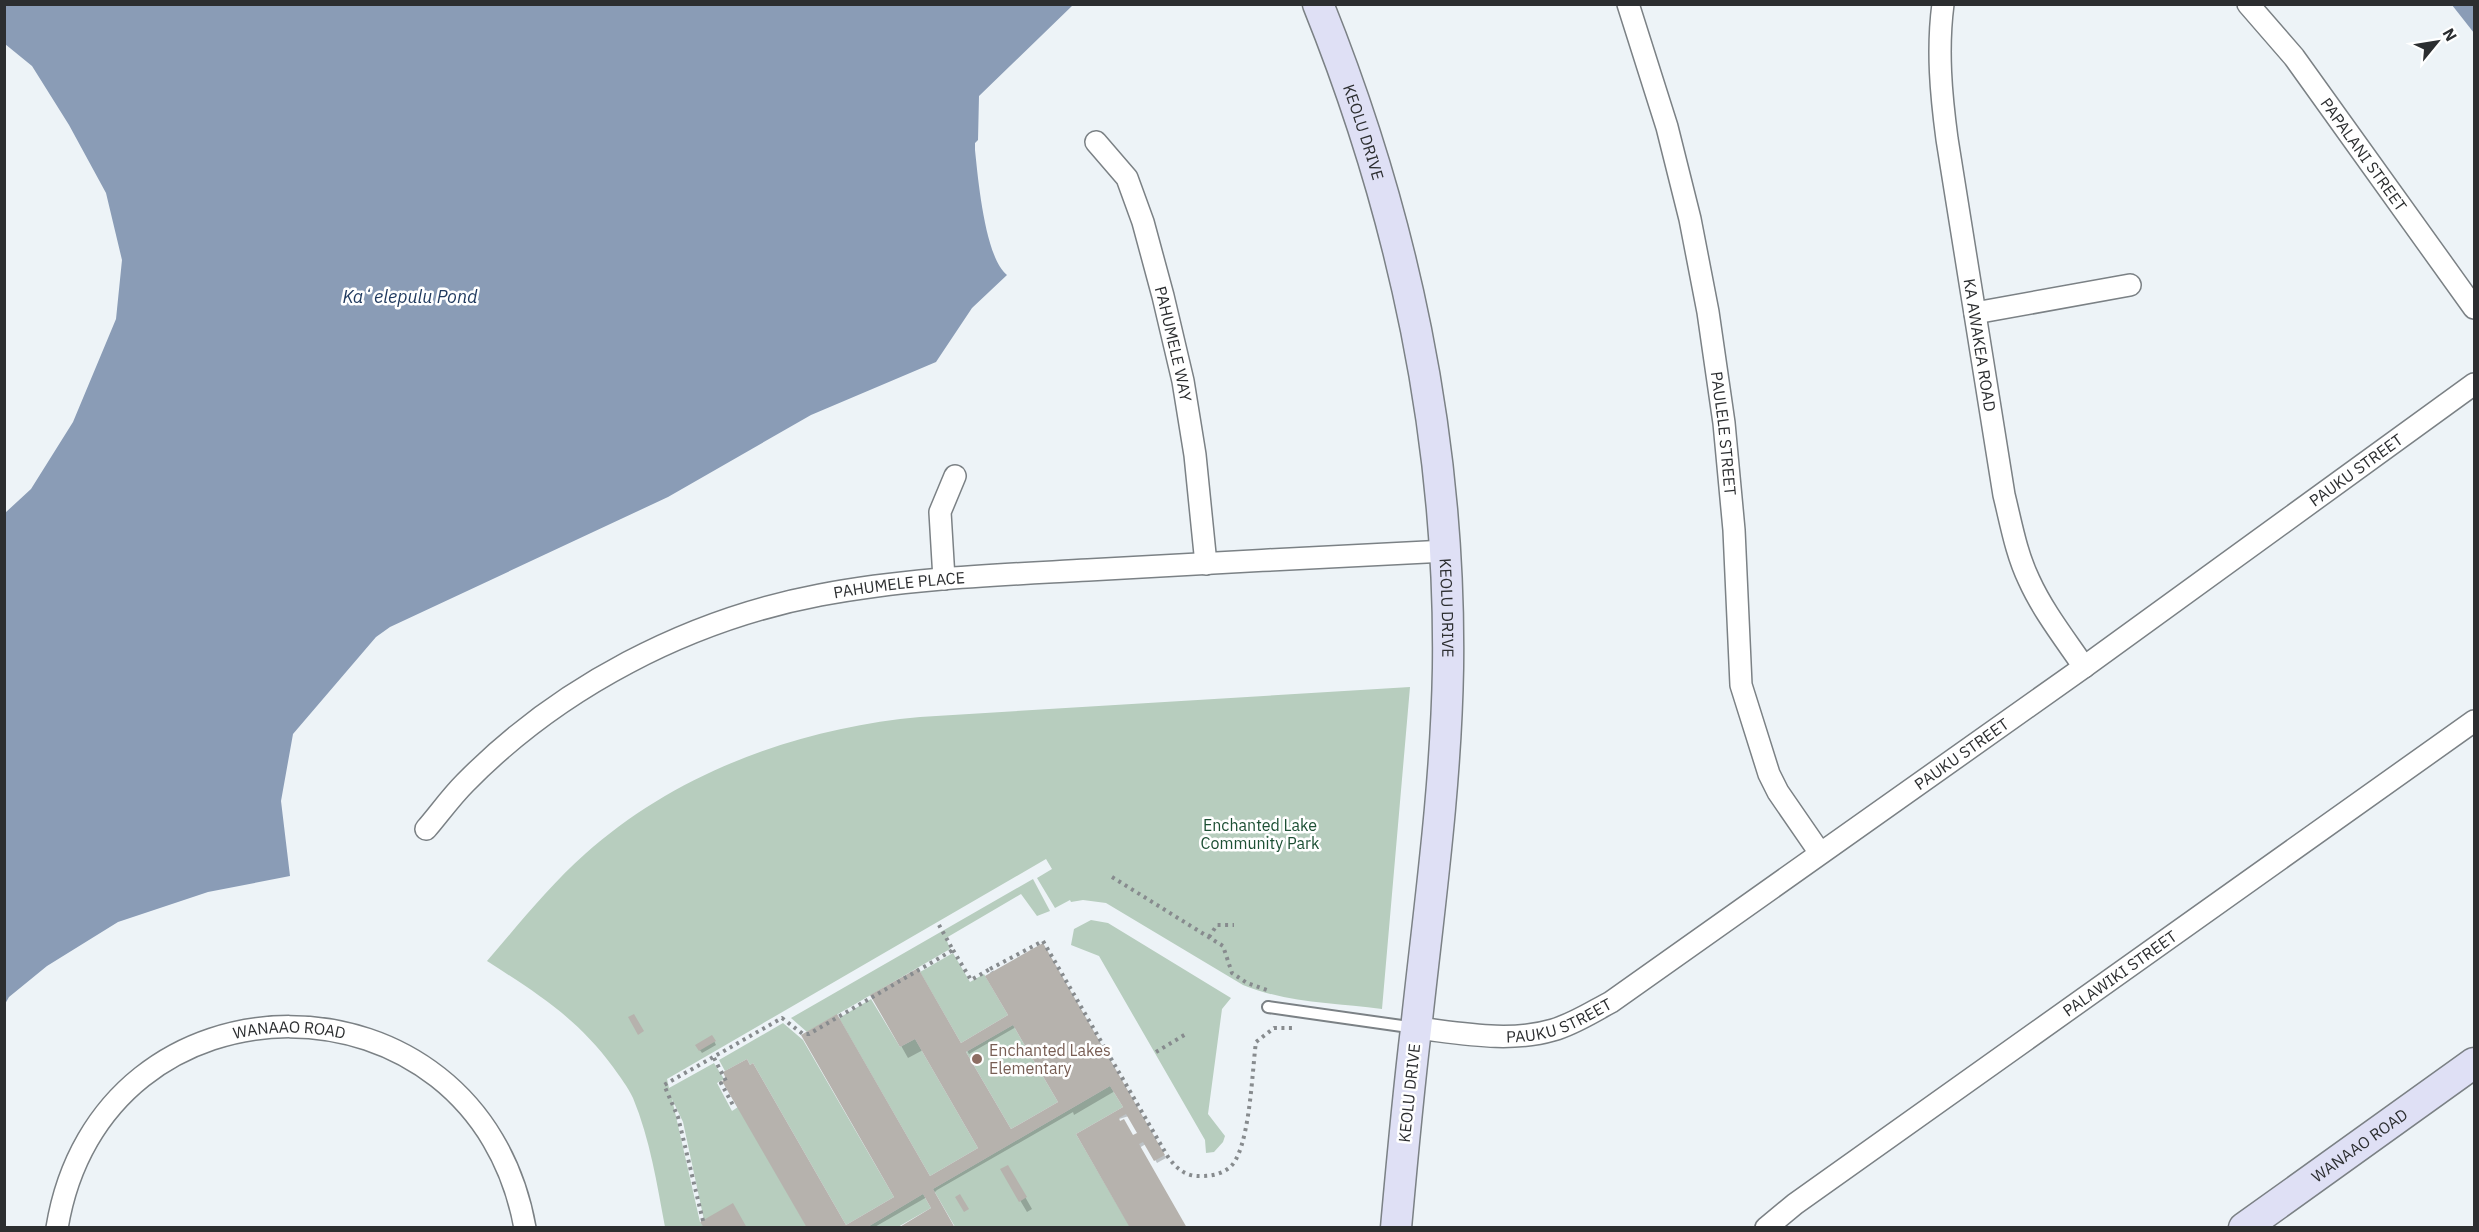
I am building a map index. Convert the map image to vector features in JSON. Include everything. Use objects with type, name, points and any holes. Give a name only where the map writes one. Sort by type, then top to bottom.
[{"type":"main road","name":"KEOLU DRIVE","points":[[1318,4],[1361,118],[1398,243],[1424,371],[1446,551],[1448,665],[1444,769],[1396,1227]]},
{"type":"main road","name":"WANAAO ROAD","points":[[2244,1227],[2475,1063]]},
{"type":"street","name":"PAULELE STREET","points":[[1628,4],[1667,127],[1690,219],[1708,312],[1724,423],[1733,518],[1741,685],[1769,774],[1778,792],[1820,853]]},
{"type":"street","name":"KA AWAKEA ROAD","points":[[1943,4],[1940,29],[1940,83],[1947,140],[2004,495],[2017,549],[2028,579],[2047,613],[2084,667]]},
{"type":"street","name":"PAPALANI STREET","points":[[2248,4],[2294,57],[2475,308]]},
{"type":"street","name":"PAHUMELE WAY","points":[[1096,142],[1127,178],[1143,222],[1163,297],[1183,381],[1195,455],[1206,564]]},
{"type":"street","points":[[1976,313],[2130,285]]},
{"type":"street","name":"PAUKU STREET","points":[[1416,1028],[1479,1036],[1520,1036],[1553,1030],[1582,1018],[1611,1002],[2084,667],[2475,384]]},
{"type":"street","points":[[944,579],[939,512],[955,476]]},
{"type":"street","name":"PAHUMELE PLACE","points":[[426,829],[464,783],[499,751],[590,684],[666,644],[746,613],[820,595],[944,579],[1446,551]]},
{"type":"street","name":"PALAWIKI STREET","points":[[1766,1227],[1795,1204],[2475,721]]},
{"type":"street","name":"WANAAO ROAD","points":[[57,1227],[63,1199],[84,1148],[98,1124],[135,1084],[156,1067],[204,1041],[237,1031],[280,1025],[333,1029],[375,1041],[407,1056],[449,1086],[468,1105],[498,1148],[518,1197],[525,1227]]},
{"type":"lane","points":[[1268,1007],[1416,1028]]},
{"type":"path","points":[[1112,877],[1223,946],[1232,973],[1247,983],[1275,992]]},
{"type":"path","points":[[939,925],[971,980],[1043,941],[1168,1157],[1176,1168],[1197,1176],[1219,1174],[1230,1168],[1243,1146],[1256,1042],[1274,1028],[1305,1030]]},
{"type":"path","points":[[1209,937],[1217,925],[1234,926]]},
{"type":"path","points":[[703,1221],[678,1117],[664,1085],[783,1018],[803,1034],[809,1034],[953,950]]},
{"type":"path","points":[[1156,1052],[1186,1034]]},
{"type":"path","points":[[714,1058],[726,1080],[721,1083],[734,1107]]},
{"type":"green space","name":"Enchanted Lake Community Park","points":[[1410,687],[1382,1009],[1294,999],[1243,985],[1106,903],[1083,900],[1071,902],[1070,900],[1055,908],[1037,878],[1052,869],[1046,859],[667,1079],[669,1088],[714,1063],[724,1079],[717,1083],[732,1111],[738,1107],[807,1227],[747,1227],[704,1220],[683,1122],[672,1099],[700,1222],[704,1227],[665,1227],[644,1129],[633,1098],[624,1082],[599,1050],[571,1021],[540,996],[487,961],[559,879],[621,825],[659,800],[700,778],[742,759],[785,744],[875,723],[920,717]]},
{"type":"green space","points":[[1033,879],[1050,911],[1037,916],[1021,894],[946,938],[950,949],[807,1032],[791,1018]]},
{"type":"green space","points":[[1091,920],[1108,923],[1231,998],[1222,1009],[1208,1114],[1225,1136],[1214,1152],[1206,1153],[1205,1140],[1099,956],[1071,945],[1074,929]]},
{"type":"green space","points":[[953,953],[970,982],[984,974],[1008,1015],[961,1043],[920,972]]},
{"type":"green space","points":[[871,999],[900,1047],[915,1039],[978,1148],[930,1176],[839,1018]]},
{"type":"green space","points":[[783,1023],[803,1040],[894,1197],[846,1225],[753,1063],[750,1065],[747,1059],[725,1071],[719,1060]]},
{"type":"green space","points":[[1013,1025],[1058,1102],[1011,1129],[966,1052]]},
{"type":"green space","points":[[1110,1086],[1123,1107],[1076,1134],[1130,1227],[955,1227],[933,1189]]},
{"type":"green space","points":[[923,1194],[931,1208],[898,1227],[866,1228]]},
{"type":"water","name":"Kaʻelepulu Pond","points":[[5,4],[1073,5],[979,96],[978,140],[975,143],[975,150],[984,217],[993,252],[999,266],[1007,275],[972,308],[936,362],[811,415],[668,497],[390,627],[376,637],[293,734],[281,801],[290,876],[208,892],[118,922],[47,966],[9,997],[5,1004],[5,513],[31,489],[73,422],[116,319],[122,260],[106,193],[69,125],[32,66],[5,44]]},
{"type":"water","points":[[2452,5],[2474,5],[2474,33]]},
{"type":"building","points":[[1043,943],[1165,1155],[1154,1161],[1143,1142],[1139,1144],[1187,1228],[1130,1228],[1076,1134],[1123,1107],[1110,1086],[933,1189],[955,1228],[898,1228],[931,1208],[923,1194],[866,1228],[807,1228],[722,1081],[726,1079],[723,1072],[747,1059],[750,1065],[753,1063],[846,1225],[894,1197],[801,1035],[837,1014],[930,1176],[978,1148],[915,1039],[900,1047],[870,995],[918,968],[961,1043],[1008,1015],[985,976]],"holes":[[[1013,1025],[1058,1102],[1011,1129],[966,1052]],[[1126,1114],[1137,1133],[1133,1135],[1124,1119],[1120,1121],[1119,1118]]]},
{"type":"building","points":[[634,1014],[644,1031],[638,1035],[628,1017]]},
{"type":"building","points":[[712,1035],[716,1041],[699,1051],[695,1045]]},
{"type":"building","points":[[1008,1165],[1027,1197],[1019,1202],[1000,1169]]},
{"type":"building","points":[[960,1194],[969,1209],[964,1212],[955,1197]]},
{"type":"building","points":[[733,1203],[747,1228],[704,1228],[700,1222]]},
{"type":"place","name":"Enchanted Lakes Elementary","points":[[977,1059]]}]
